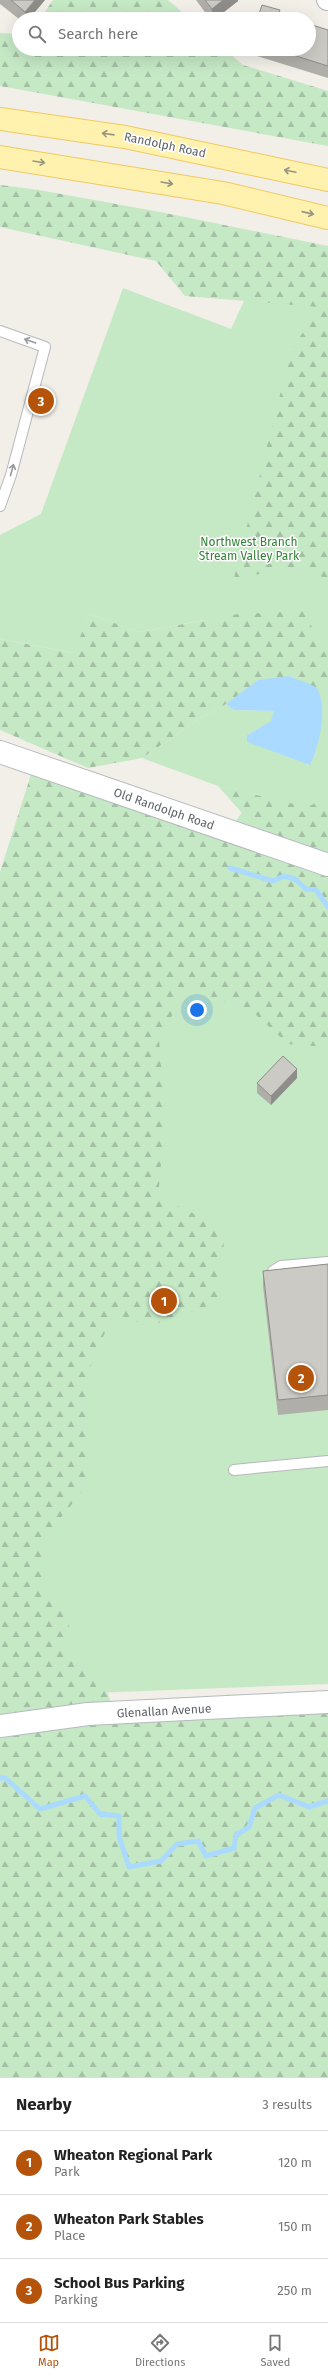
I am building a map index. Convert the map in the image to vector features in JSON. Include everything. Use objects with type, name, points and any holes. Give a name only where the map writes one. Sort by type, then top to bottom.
[{"type":"main road","name":"Randolph Road","points":[[0,118],[125,137],[328,180]]},
{"type":"main road","points":[[0,157],[223,193],[328,218]]},
{"type":"street","name":"Old Randolph Road","points":[[0,752],[328,865]]},
{"type":"street","name":"Glenallan Avenue","points":[[0,1726],[88,1714],[328,1702]]},
{"type":"lane","points":[[0,331],[45,346],[11,475],[0,506]]},
{"type":"lane","points":[[274,1285],[273,1271],[281,1266],[328,1262]]},
{"type":"lane","points":[[234,1470],[328,1460]]},
{"type":"green space","points":[[53,0],[168,0],[182,12],[45,12]]},
{"type":"green space","points":[[0,33],[12,34],[12,56],[232,56],[243,65],[328,91],[328,146],[0,86]]},
{"type":"green space","name":"Northwest Branch Stream Valley Park","points":[[0,185],[39,190],[160,212],[328,246],[328,580],[304,567],[234,578],[291,351],[319,307],[185,296],[156,261],[0,227]]},
{"type":"green space","name":"Northwest Branch Stream Valley Park","points":[[269,247],[328,272],[328,864],[229,830],[255,795],[218,786],[142,758],[199,719],[226,704],[234,710],[274,711],[272,721],[247,735],[286,756],[297,665],[204,620],[140,632],[89,614],[75,653],[0,639],[0,535],[41,514],[123,288],[231,329]]},
{"type":"green space","points":[[304,611],[328,659],[328,676],[317,689],[289,676],[226,704],[199,719],[142,758],[88,768],[0,730],[0,639],[74,653],[89,614],[140,632],[238,614]]},
{"type":"green space","points":[[34,765],[328,863],[328,1047],[288,1044],[253,1012],[188,988],[159,1038],[165,1121],[158,1197],[225,1228],[219,1301],[164,1323],[110,1321],[90,1367],[85,1488],[43,1540],[42,1595],[71,1615],[63,1655],[105,1686],[115,1714],[328,1702],[328,2078],[0,2078],[0,872]]},
{"type":"green space","points":[[218,786],[307,807],[328,798],[328,853],[259,832]]},
{"type":"green space","points":[[328,882],[328,1684],[65,1694],[0,1712],[0,917]]},
{"type":"water","points":[[289,676],[317,688],[320,696],[322,715],[320,736],[310,765],[247,742],[247,735],[271,721],[274,711],[234,710],[226,704],[258,680]]},
{"type":"building","points":[[11,0],[35,0],[25,12]]},
{"type":"building","points":[[205,0],[223,0],[212,9]]},
{"type":"building","points":[[262,5],[280,10],[279,12],[260,12]]},
{"type":"building","points":[[316,26],[328,30],[328,66],[296,56],[316,56]]},
{"type":"building","points":[[283,1056],[297,1069],[271,1096],[257,1083]]},
{"type":"building","points":[[328,1264],[328,1395],[278,1400],[263,1271]]},
{"type":"waterway","points":[[230,868],[273,881],[284,876],[295,879],[306,889],[316,890],[328,907]]},
{"type":"waterway","points":[[0,1778],[5,1778],[40,1809],[85,1796],[100,1814],[119,1816],[119,1836],[129,1867],[161,1861],[177,1844],[198,1841],[206,1856],[234,1848],[236,1835],[249,1827],[255,1808],[279,1795],[309,1807],[328,1801]]},
{"type":"place","name":"School Bus Parking","points":[[41,401]]},
{"type":"place","name":"Wheaton Regional Park","points":[[164,1301]]},
{"type":"place","name":"Wheaton Park Stables","points":[[301,1378]]}]
